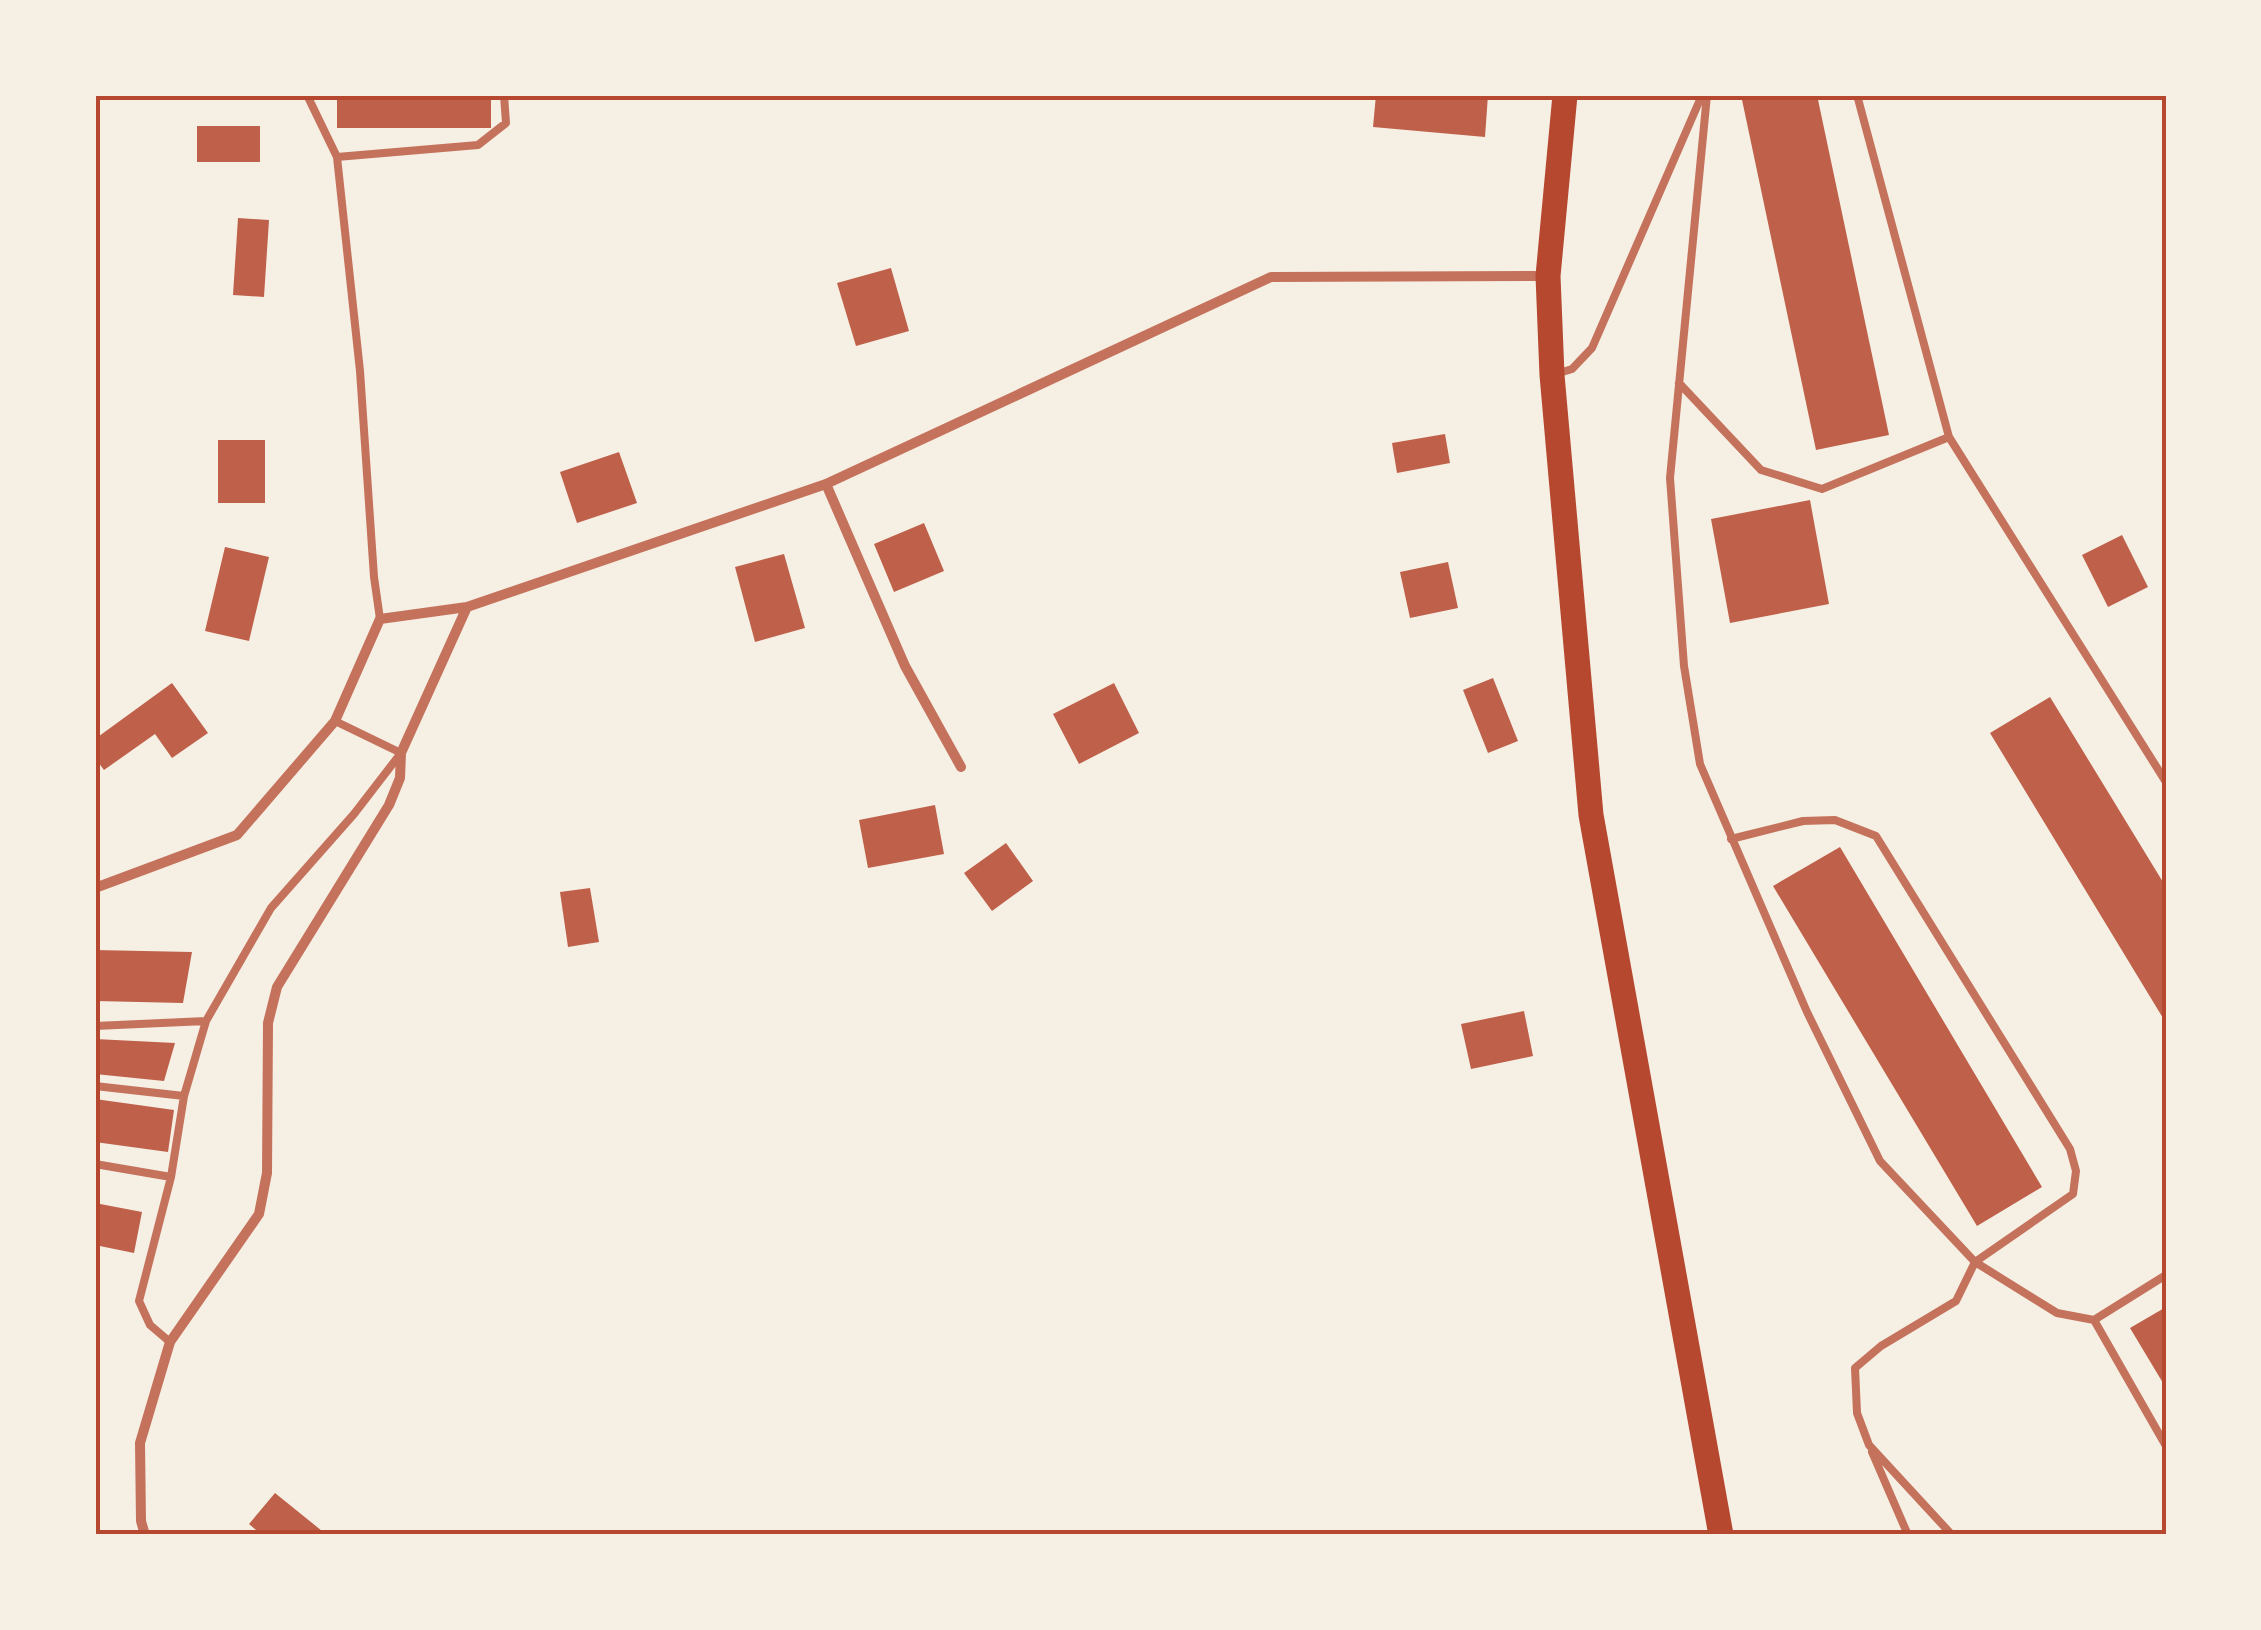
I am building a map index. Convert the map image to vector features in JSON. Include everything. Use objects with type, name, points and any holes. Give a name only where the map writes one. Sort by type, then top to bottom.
[{"type":"main road","points":[[1565,95],[1548,276],[1552,375],[1592,815],[1721,1535]]},
{"type":"street","points":[[95,888],[236,835],[335,721],[380,620],[467,607],[826,484],[1271,277],[1548,276]]},
{"type":"street","points":[[826,484],[905,666],[961,767]]},
{"type":"street","points":[[145,1535],[141,1520],[140,1443],[170,1342],[259,1214],[267,1173],[268,1023],[277,986],[389,804],[400,778],[402,754],[467,607]]},
{"type":"lane","points":[[307,95],[336,158],[360,371],[380,620]]},
{"type":"lane","points":[[336,158],[478,146],[506,123],[504,95]]},
{"type":"lane","points":[[1552,375],[1572,369],[1592,348],[1705,95]]},
{"type":"lane","points":[[1705,95],[1670,478],[1684,666],[1700,764],[1807,1012],[1880,1161],[1975,1262],[2057,1313],[2094,1320],[2166,1275]]},
{"type":"lane","points":[[1857,95],[1949,438],[2166,782]]},
{"type":"lane","points":[[1679,383],[1761,470],[1822,488],[1949,438]]},
{"type":"lane","points":[[170,1342],[150,1325],[139,1301],[171,1177],[184,1096],[206,1021],[271,908],[402,754],[335,721]]},
{"type":"lane","points":[[1731,839],[1802,821],[1835,820],[1876,836],[2070,1149],[2076,1171],[2073,1194],[1975,1262],[1956,1301],[1881,1346],[1855,1368],[1857,1412],[1908,1535]]},
{"type":"lane","points":[[95,1026],[206,1021]]},
{"type":"lane","points":[[95,1086],[184,1096]]},
{"type":"lane","points":[[95,1164],[171,1177]]},
{"type":"lane","points":[[2094,1320],[2166,1446]]},
{"type":"lane","points":[[1869,1445],[1952,1535]]},
{"type":"building","points":[[337,95],[491,95],[491,128],[337,128]]},
{"type":"building","points":[[1376,95],[1488,95],[1485,137],[1373,127]]},
{"type":"building","points":[[1741,95],[1817,95],[1889,435],[1816,450]]},
{"type":"building","points":[[197,126],[260,126],[260,162],[197,162]]},
{"type":"building","points":[[238,218],[269,220],[264,297],[233,295]]},
{"type":"building","points":[[891,268],[909,331],[856,346],[837,283]]},
{"type":"building","points":[[1445,434],[1450,463],[1397,473],[1392,443]]},
{"type":"building","points":[[218,440],[265,440],[265,503],[218,503]]},
{"type":"building","points":[[619,452],[637,503],[577,523],[560,472]]},
{"type":"building","points":[[1810,500],[1829,604],[1730,623],[1711,519]]},
{"type":"building","points":[[924,523],[944,571],[894,592],[874,544]]},
{"type":"building","points":[[2122,535],[2148,587],[2108,607],[2082,555]]},
{"type":"building","points":[[225,547],[269,557],[249,641],[205,631]]},
{"type":"building","points":[[784,554],[805,628],[755,642],[735,567]]},
{"type":"building","points":[[1448,562],[1458,608],[1410,618],[1400,572]]},
{"type":"building","points":[[1493,678],[1518,741],[1488,753],[1463,690]]},
{"type":"building","points":[[172,683],[208,733],[172,758],[155,734],[104,770],[95,758],[95,739]]},
{"type":"building","points":[[1114,683],[1139,733],[1079,764],[1053,714]]},
{"type":"building","points":[[2050,697],[2166,887],[2166,1023],[1990,733]]},
{"type":"building","points":[[935,805],[944,854],[868,868],[859,820]]},
{"type":"building","points":[[1006,843],[1033,881],[992,911],[964,873]]},
{"type":"building","points":[[1840,847],[2042,1187],[1977,1226],[1773,886]]},
{"type":"building","points":[[590,888],[599,942],[568,947],[560,892]]},
{"type":"building","points":[[95,950],[192,952],[183,1003],[95,1001]]},
{"type":"building","points":[[1524,1011],[1533,1056],[1471,1069],[1461,1024]]},
{"type":"building","points":[[95,1039],[175,1043],[164,1081],[95,1074]]},
{"type":"building","points":[[95,1099],[174,1110],[168,1152],[95,1142]]},
{"type":"building","points":[[95,1203],[142,1212],[134,1253],[95,1245]]},
{"type":"building","points":[[2166,1307],[2166,1388],[2130,1328]]},
{"type":"building","points":[[275,1493],[327,1535],[262,1535],[249,1524]]}]
